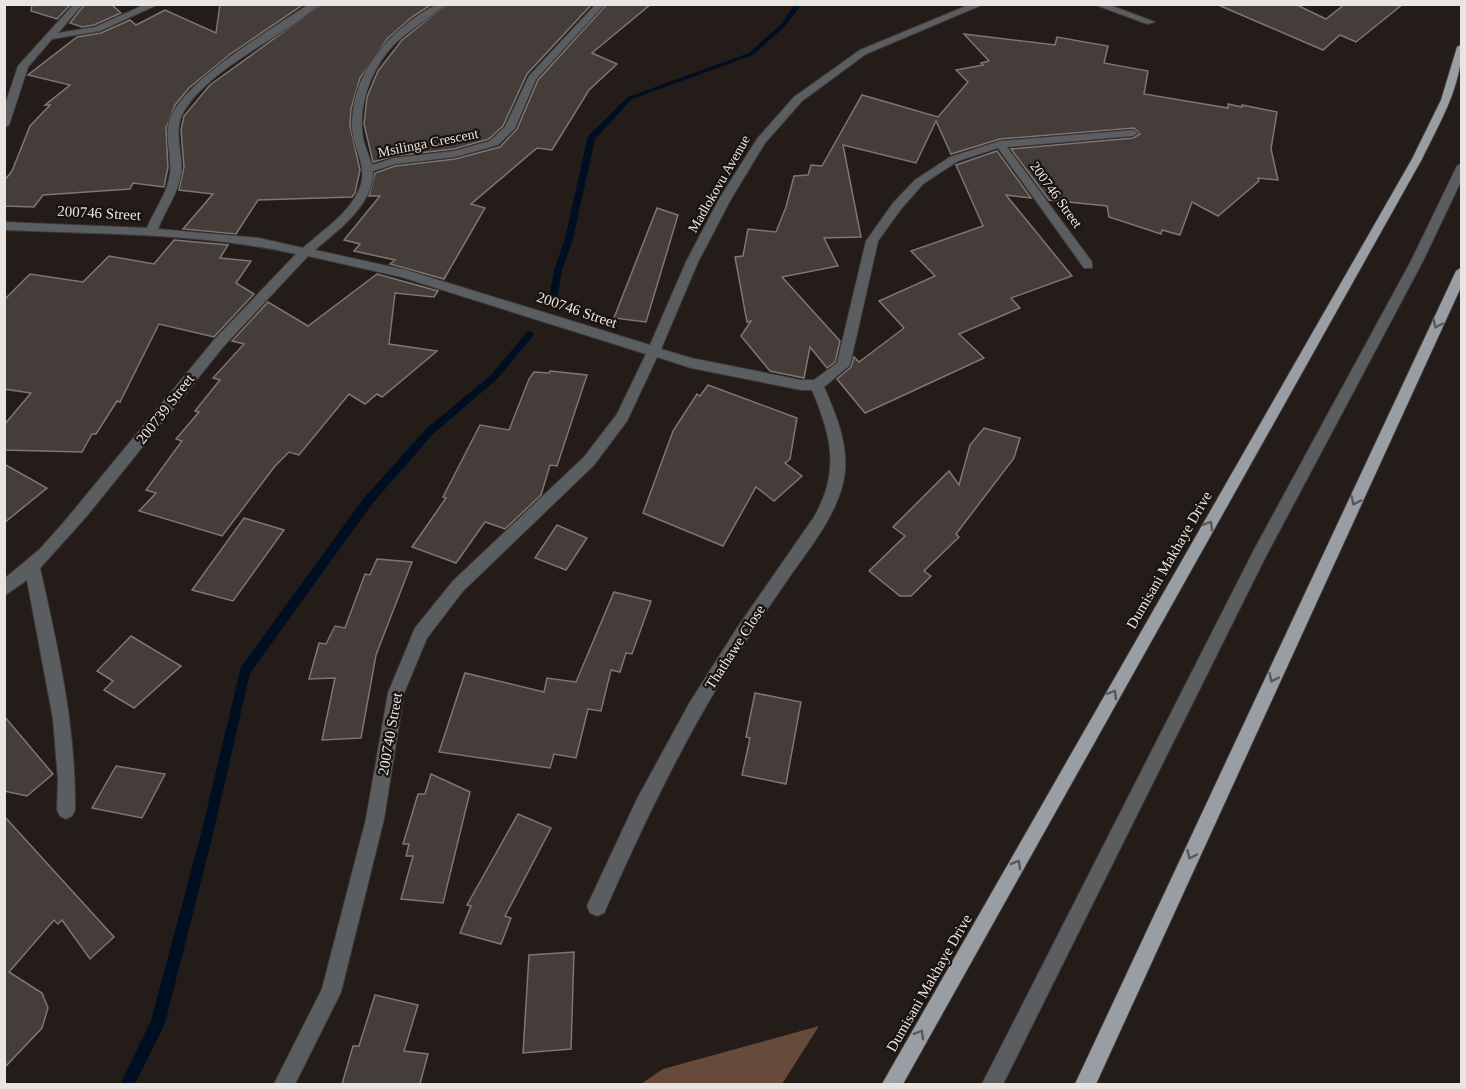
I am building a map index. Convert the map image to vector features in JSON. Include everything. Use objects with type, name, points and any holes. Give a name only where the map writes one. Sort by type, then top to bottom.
[{"type":"main road","name":"Dumisani Makhaye Drive","points":[[892,1084],[1417,159],[1446,100],[1461,47]]},
{"type":"main road","points":[[1085,1084],[1461,271]]},
{"type":"street","points":[[4,125],[23,66],[80,4]]},
{"type":"street","points":[[48,37],[97,29],[155,4]]},
{"type":"street","points":[[151,232],[157,213],[175,181],[173,126],[177,114],[210,79],[316,4]]},
{"type":"street","points":[[369,169],[358,139],[357,121],[362,94],[373,68],[384,50],[399,35],[441,4]]},
{"type":"street","name":"Msilinga Crescent","points":[[369,169],[394,161],[454,154],[494,143],[510,128],[532,78],[601,4]]},
{"type":"street","name":"Madlokovu Avenue","points":[[654,351],[692,262],[724,199],[761,141],[798,99],[863,52],[893,37],[980,4]]},
{"type":"street","points":[[1097,4],[1150,22]]},
{"type":"street","name":"200746 Street","points":[[4,225],[151,232],[259,242],[303,254],[402,273],[506,303],[609,339],[691,363],[801,385],[818,385],[843,365],[872,241],[897,206],[920,182],[954,159],[1000,144],[1133,133]]},
{"type":"street","name":"200746 Street","points":[[1000,144],[1088,265]]},
{"type":"street","points":[[992,1084],[1260,553],[1417,261],[1461,166]]},
{"type":"street","name":"200739 Street","points":[[4,589],[32,568],[87,506],[195,371],[303,254],[349,211],[364,190],[369,169]]},
{"type":"street","name":"200740 Street","points":[[284,1084],[331,992],[375,819],[396,693],[421,633],[458,586],[589,461],[622,417],[654,351]]},
{"type":"street","name":"Thathawe Close","points":[[597,906],[642,806],[691,716],[734,645],[820,522],[836,482],[838,454],[833,423],[818,385]]},
{"type":"street","points":[[32,568],[56,676],[68,777],[66,810]]},
{"type":"shaded area","points":[[819,1026],[782,1084],[641,1084],[663,1069]]},
{"type":"building","points":[[32,4],[71,4],[57,19],[31,11]]},
{"type":"building","points":[[85,4],[111,4],[121,13],[94,25],[82,27],[70,23]]},
{"type":"building","points":[[220,4],[304,4],[229,55],[189,88],[175,105],[166,128],[168,167],[164,187],[133,183],[130,189],[43,195],[34,207],[4,206],[4,181],[12,171],[30,126],[50,105],[45,105],[70,85],[28,75],[77,37],[101,33],[130,20],[136,25],[165,10],[216,33]]},
{"type":"building","points":[[322,4],[432,4],[412,17],[387,39],[360,78],[351,109],[350,126],[360,170],[355,193],[352,197],[258,200],[236,234],[183,229],[213,194],[179,190],[184,167],[181,130],[184,116],[210,85]]},
{"type":"building","points":[[447,4],[592,4],[527,74],[503,126],[489,139],[454,149],[394,156],[373,162],[364,124],[367,97],[378,71],[402,40]]},
{"type":"building","points":[[607,4],[651,4],[592,53],[617,64],[589,90],[552,150],[537,148],[471,204],[485,208],[444,279],[390,264],[395,260],[354,251],[360,244],[344,240],[380,196],[369,196],[375,173],[395,166],[455,159],[500,147],[517,129],[538,80]]},
{"type":"building","points":[[1216,4],[1295,4],[1326,19],[1345,4],[1403,4],[1356,42],[1340,35],[1323,50]]},
{"type":"building","points":[[964,34],[1055,45],[1057,37],[1108,46],[1104,63],[1148,71],[1144,94],[1228,108],[1228,104],[1242,107],[1242,105],[1277,112],[1271,149],[1278,180],[1258,178],[1259,181],[1218,216],[1192,202],[1180,235],[1162,230],[1161,234],[1109,217],[1107,206],[1049,200],[1011,149],[1133,138],[1140,134],[1134,128],[1000,139],[951,154],[936,121],[916,163],[843,145],[861,237],[824,238],[838,266],[782,277],[840,341],[835,362],[827,368],[810,347],[804,378],[770,371],[741,336],[751,321],[747,322],[735,257],[743,256],[748,229],[776,232],[786,207],[794,176],[808,175],[811,165],[822,166],[862,95],[938,117],[968,82],[956,70],[983,65],[981,63],[989,61]]},
{"type":"building","points":[[997,151],[1031,198],[1006,195],[1072,276],[1011,298],[1020,308],[959,334],[984,358],[865,413],[837,379],[851,367],[854,357],[859,362],[904,328],[879,301],[935,276],[911,251],[983,226],[956,165]]},
{"type":"building","points":[[657,208],[678,215],[646,322],[614,318]]},
{"type":"building","points":[[174,240],[228,245],[220,258],[251,261],[236,283],[254,294],[214,337],[159,324],[120,402],[117,401],[96,434],[92,434],[82,452],[4,450],[4,425],[31,393],[4,389],[4,300],[30,274],[83,282],[109,256],[154,264]]},
{"type":"building","points":[[377,274],[438,291],[434,297],[395,293],[389,344],[437,351],[382,397],[377,394],[365,404],[349,394],[299,455],[289,452],[275,466],[222,536],[139,511],[156,493],[146,490],[182,441],[176,439],[199,412],[195,411],[220,380],[213,378],[244,344],[232,341],[268,302],[308,326]]},
{"type":"building","points":[[550,371],[587,375],[557,466],[550,465],[541,495],[505,529],[485,522],[456,563],[412,547],[446,498],[443,497],[480,425],[509,430],[529,379],[534,372],[549,373]]},
{"type":"building","points":[[708,385],[797,418],[790,459],[785,463],[802,476],[774,501],[756,487],[723,546],[643,513],[673,431],[697,394],[700,396]]},
{"type":"building","points":[[984,428],[1020,438],[1014,458],[956,534],[959,537],[924,571],[931,576],[911,596],[900,596],[869,571],[905,536],[893,527],[949,471],[959,485],[970,445]]},
{"type":"building","points":[[4,464],[47,488],[4,523]]},
{"type":"building","points":[[244,518],[284,530],[233,601],[192,590]]},
{"type":"building","points":[[557,525],[587,538],[566,570],[535,558]]},
{"type":"building","points":[[377,559],[412,562],[376,655],[361,738],[322,740],[335,678],[309,679],[319,643],[326,644],[335,626],[345,628],[365,574],[370,575]]},
{"type":"building","points":[[614,592],[651,601],[632,654],[626,653],[620,672],[611,670],[601,711],[588,709],[576,758],[554,754],[550,768],[439,752],[465,673],[544,692],[547,678],[576,682]]},
{"type":"building","points":[[131,636],[181,666],[134,708],[104,690],[113,681],[97,671]]},
{"type":"building","points":[[755,693],[801,702],[786,784],[742,775],[750,738],[746,737]]},
{"type":"building","points":[[4,716],[53,774],[27,796],[4,791]]},
{"type":"building","points":[[116,766],[165,774],[142,818],[92,808]]},
{"type":"building","points":[[431,774],[470,792],[443,903],[401,899],[413,856],[406,856],[409,844],[403,844],[418,794],[425,794]]},
{"type":"building","points":[[518,814],[551,828],[505,916],[511,918],[501,944],[460,933],[471,906],[467,905]]},
{"type":"building","points":[[4,816],[114,937],[90,959],[62,920],[58,924],[54,920],[9,972],[42,993],[48,1008],[42,1028],[4,1068]]},
{"type":"building","points":[[574,952],[571,1049],[523,1053],[529,955]]},
{"type":"building","points":[[375,995],[418,1005],[404,1051],[428,1054],[420,1084],[342,1084],[353,1046],[359,1046]]},
{"type":"waterway","points":[[552,305],[558,270],[569,239],[591,138],[630,98],[751,54],[783,25],[799,4]]},
{"type":"waterway","points":[[127,1084],[158,1023],[207,834],[245,671],[368,501],[429,432],[494,377],[530,334]]}]
